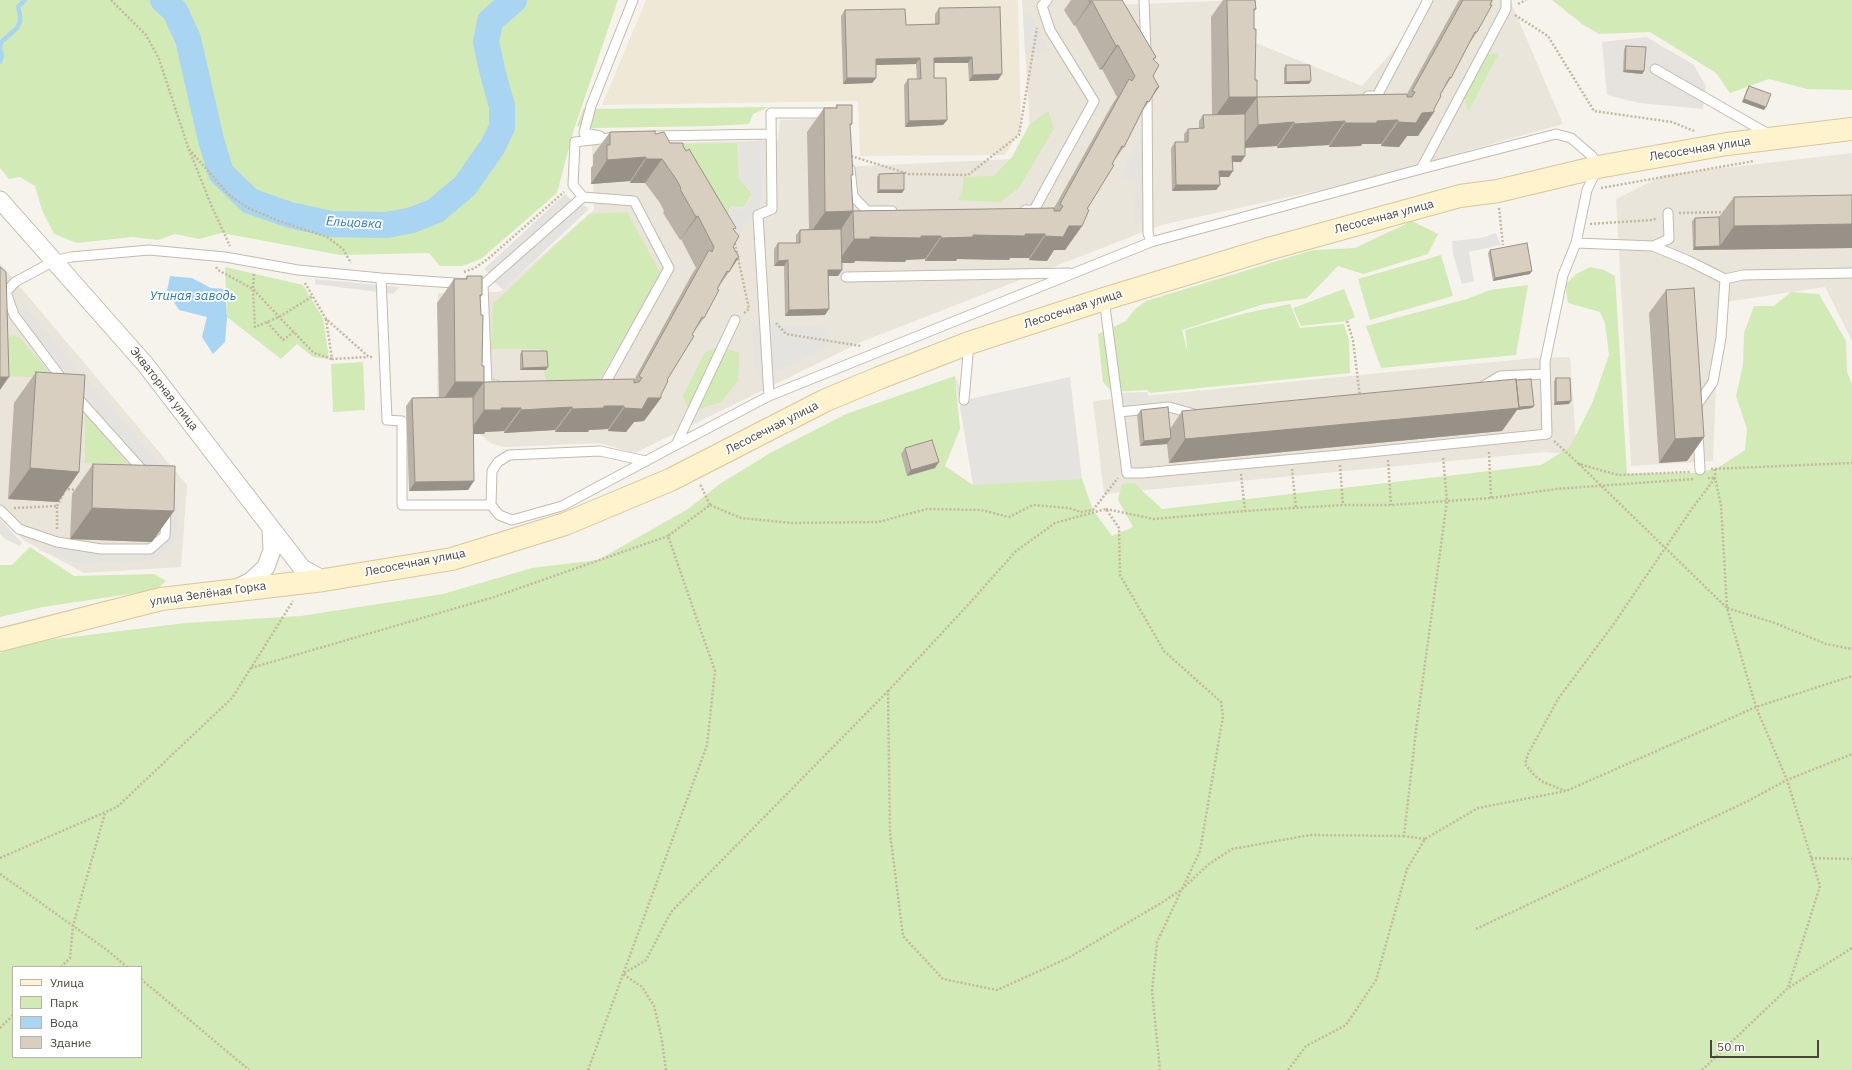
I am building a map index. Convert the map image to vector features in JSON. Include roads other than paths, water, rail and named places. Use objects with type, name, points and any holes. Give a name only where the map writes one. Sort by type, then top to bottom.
[{"type":"street","name":"Лесосечная улица","points":[[314,581],[452,559],[565,524],[670,480],[826,400],[969,343],[1104,299],[1275,247],[1460,196],[1498,191],[1598,167],[1727,144],[1775,137],[1852,129]]},
{"type":"street","name":"Экваторная улица","points":[[0,200],[145,364],[271,529],[314,581]]},
{"type":"street","points":[[234,590],[252,581],[266,567],[272,550],[271,529]]},
{"type":"street","name":"улица Зелёная Горка","points":[[0,640],[161,599],[314,581]]},
{"type":"lane","points":[[607,138],[584,133],[591,106],[633,0]]},
{"type":"lane","points":[[1144,0],[1146,58]]},
{"type":"lane","points":[[1362,96],[1377,96],[1428,0]]},
{"type":"lane","points":[[1018,210],[1034,210],[1094,101],[1050,30],[1044,3]]},
{"type":"lane","points":[[1421,169],[1506,4]]},
{"type":"lane","points":[[1655,68],[1775,137]]},
{"type":"lane","points":[[1147,80],[1148,233],[1151,242]]},
{"type":"lane","points":[[769,396],[758,215],[772,209],[771,113],[838,113]]},
{"type":"lane","points":[[646,136],[771,134]]},
{"type":"lane","points":[[646,461],[600,451],[508,455],[498,462],[492,471],[491,505],[499,515],[512,520],[562,506],[646,461],[676,444],[769,396],[1151,242],[1556,134],[1571,138],[1592,156],[1598,167],[1587,190],[1578,224],[1576,243],[1563,275],[1545,362],[1547,434],[1340,455],[1142,473],[1127,473],[1104,299]]},
{"type":"lane","points":[[583,197],[573,185],[575,142],[623,137]]},
{"type":"lane","points":[[849,155],[853,196],[867,211],[899,210]]},
{"type":"lane","points":[[152,480],[70,390],[14,315],[3,289],[54,261],[71,256],[149,250],[209,255],[298,270],[483,285],[583,197],[634,200],[669,268],[603,387],[588,387]]},
{"type":"lane","points":[[1653,246],[1669,239],[1668,213]]},
{"type":"lane","points":[[1576,243],[1653,246],[1689,261],[1725,279],[1743,275],[1852,273]]},
{"type":"lane","points":[[846,277],[1074,273]]},
{"type":"lane","points":[[382,278],[387,420],[402,421],[402,505],[491,505]]},
{"type":"lane","points":[[1700,474],[1697,405],[1713,382],[1721,338],[1725,279]]},
{"type":"lane","points":[[483,285],[487,385],[503,386]]},
{"type":"lane","points":[[676,444],[735,320]]},
{"type":"lane","points":[[964,400],[969,343]]},
{"type":"lane","points":[[1476,388],[1484,387],[1500,376],[1545,374]]},
{"type":"lane","points":[[1119,412],[1169,408],[1192,414],[1207,413]]},
{"type":"lane","points":[[4,509],[19,529],[57,542],[101,549],[150,549],[165,536],[167,502]]},
{"type":"water","name":"Утиная заводь","points":[[170,276],[192,278],[211,288],[225,289],[227,317],[225,342],[213,354],[202,337],[207,317],[179,310],[167,291]]},
{"type":"waterway","points":[[0,47],[1,42],[17,28],[20,22],[18,7],[25,0]]},
{"type":"waterway","name":"Ельцовка","points":[[163,0],[175,11],[188,39],[211,140],[221,173],[250,201],[290,215],[331,224],[387,225],[412,220],[435,211],[465,186],[493,146],[502,127],[502,106],[486,42],[490,21],[514,0]]},
{"type":"waterway","points":[[0,50],[2,55],[0,62]]}]
